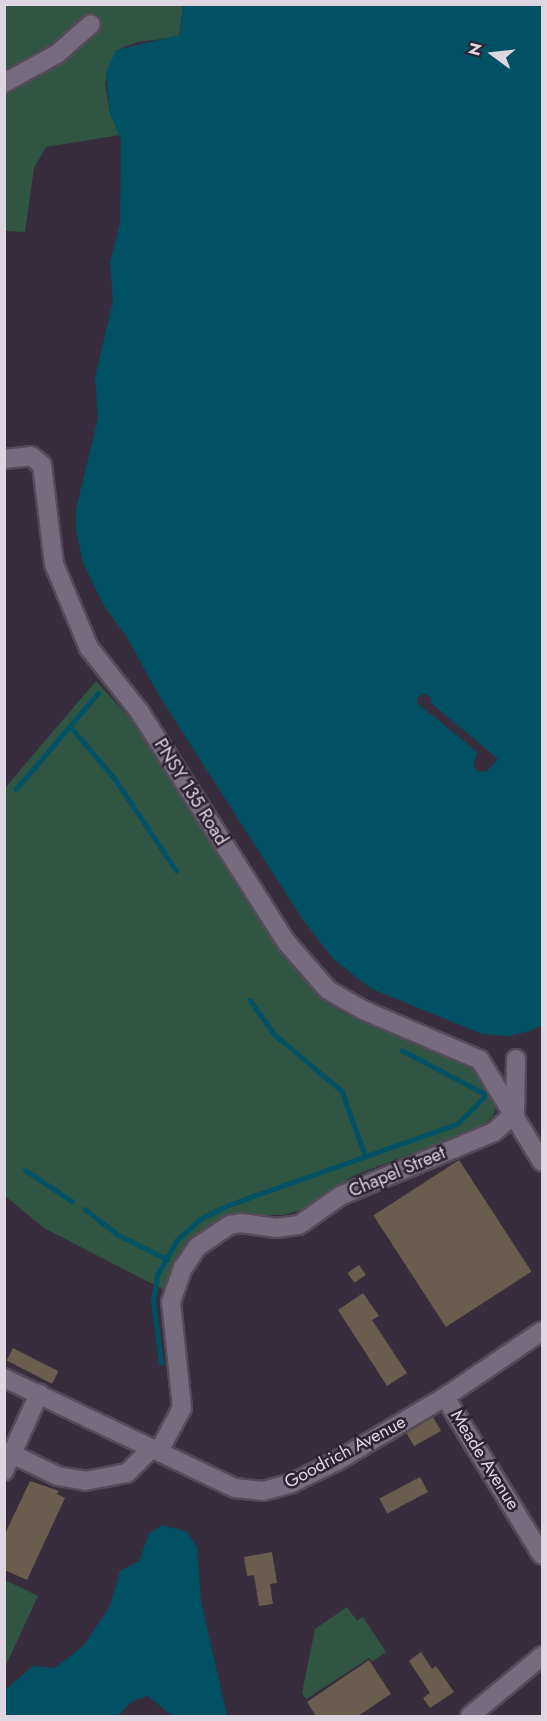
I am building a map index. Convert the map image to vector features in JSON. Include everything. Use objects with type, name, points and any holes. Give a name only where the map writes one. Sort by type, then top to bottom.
[{"type":"street","points":[[4,83],[57,54],[91,24]]},
{"type":"street","name":"PNSY 135 Road","points":[[4,459],[31,456],[42,465],[54,564],[89,648],[139,711],[287,943],[328,990],[363,1010],[480,1060],[515,1113]]},
{"type":"street","points":[[516,1059],[515,1113],[543,1162]]},
{"type":"street","name":"Chapel Street","points":[[8,1462],[85,1481],[127,1473],[155,1449],[182,1408],[171,1302],[183,1268],[197,1247],[230,1225],[241,1223],[277,1228],[299,1225],[340,1196],[494,1132],[515,1113]]},
{"type":"street","name":"Goodrich Avenue","points":[[4,1378],[235,1488],[250,1491],[275,1489],[337,1461],[445,1397],[543,1331]]},
{"type":"street","points":[[8,1462],[39,1394]]},
{"type":"street","name":"Meade Avenue","points":[[445,1397],[543,1555]]},
{"type":"street","points":[[470,1716],[543,1656]]},
{"type":"green space","points":[[4,5],[183,5],[179,37],[137,42],[116,50],[105,83],[110,114],[120,135],[46,147],[34,168],[25,232],[5,231]]},
{"type":"green space","points":[[96,681],[129,717],[301,977],[322,1000],[342,1012],[473,1066],[497,1105],[493,1116],[481,1127],[353,1176],[307,1208],[283,1215],[237,1215],[219,1220],[188,1246],[164,1290],[44,1228],[5,1196],[5,788]]},
{"type":"green space","points":[[5,1580],[38,1596],[4,1665]]},
{"type":"green space","points":[[347,1607],[357,1621],[363,1617],[386,1652],[372,1662],[369,1658],[306,1699],[302,1693],[315,1629]]},
{"type":"water","points":[[183,5],[542,5],[542,1025],[530,1031],[509,1036],[482,1034],[372,989],[334,960],[301,917],[160,697],[126,636],[104,606],[83,563],[76,530],[76,509],[98,418],[95,377],[113,301],[110,263],[120,223],[121,140],[110,114],[106,73],[116,50],[180,35]]},
{"type":"water","points":[[162,1525],[187,1532],[197,1547],[201,1601],[227,1716],[172,1716],[148,1696],[133,1701],[117,1716],[5,1716],[5,1690],[33,1666],[55,1668],[84,1645],[110,1606],[120,1571],[139,1561],[149,1534]]},
{"type":"pier","points":[[425,693],[432,699],[430,702],[498,759],[487,771],[479,772],[473,766],[477,752],[417,703],[417,698]]},
{"type":"building","points":[[459,1160],[531,1272],[446,1327],[373,1216]]},
{"type":"building","points":[[359,1265],[366,1275],[354,1283],[348,1273]]},
{"type":"building","points":[[363,1293],[379,1316],[372,1320],[407,1373],[387,1386],[338,1310]]},
{"type":"building","points":[[13,1348],[58,1371],[52,1384],[7,1360]]},
{"type":"building","points":[[433,1417],[441,1431],[414,1446],[406,1432]]},
{"type":"building","points":[[420,1477],[428,1492],[387,1514],[379,1499]]},
{"type":"building","points":[[30,1481],[59,1491],[57,1494],[65,1498],[27,1580],[4,1570],[4,1536]]},
{"type":"building","points":[[272,1552],[277,1583],[270,1584],[273,1604],[259,1606],[254,1575],[247,1576],[244,1557]]},
{"type":"building","points":[[421,1652],[432,1669],[436,1666],[454,1692],[430,1708],[423,1698],[430,1693],[409,1661]]},
{"type":"building","points":[[369,1660],[391,1694],[358,1716],[316,1716],[307,1702]]},
{"type":"waterway","points":[[16,789],[98,693]]},
{"type":"waterway","points":[[71,727],[115,779],[176,870]]},
{"type":"waterway","points":[[250,1000],[275,1035],[342,1091],[365,1155]]},
{"type":"waterway","points":[[161,1363],[153,1301],[157,1275],[177,1240],[200,1219],[231,1204],[457,1124],[483,1098],[484,1094],[402,1051]]},
{"type":"waterway","points":[[25,1170],[72,1201]]},
{"type":"waterway","points":[[85,1209],[117,1234],[167,1259]]}]
